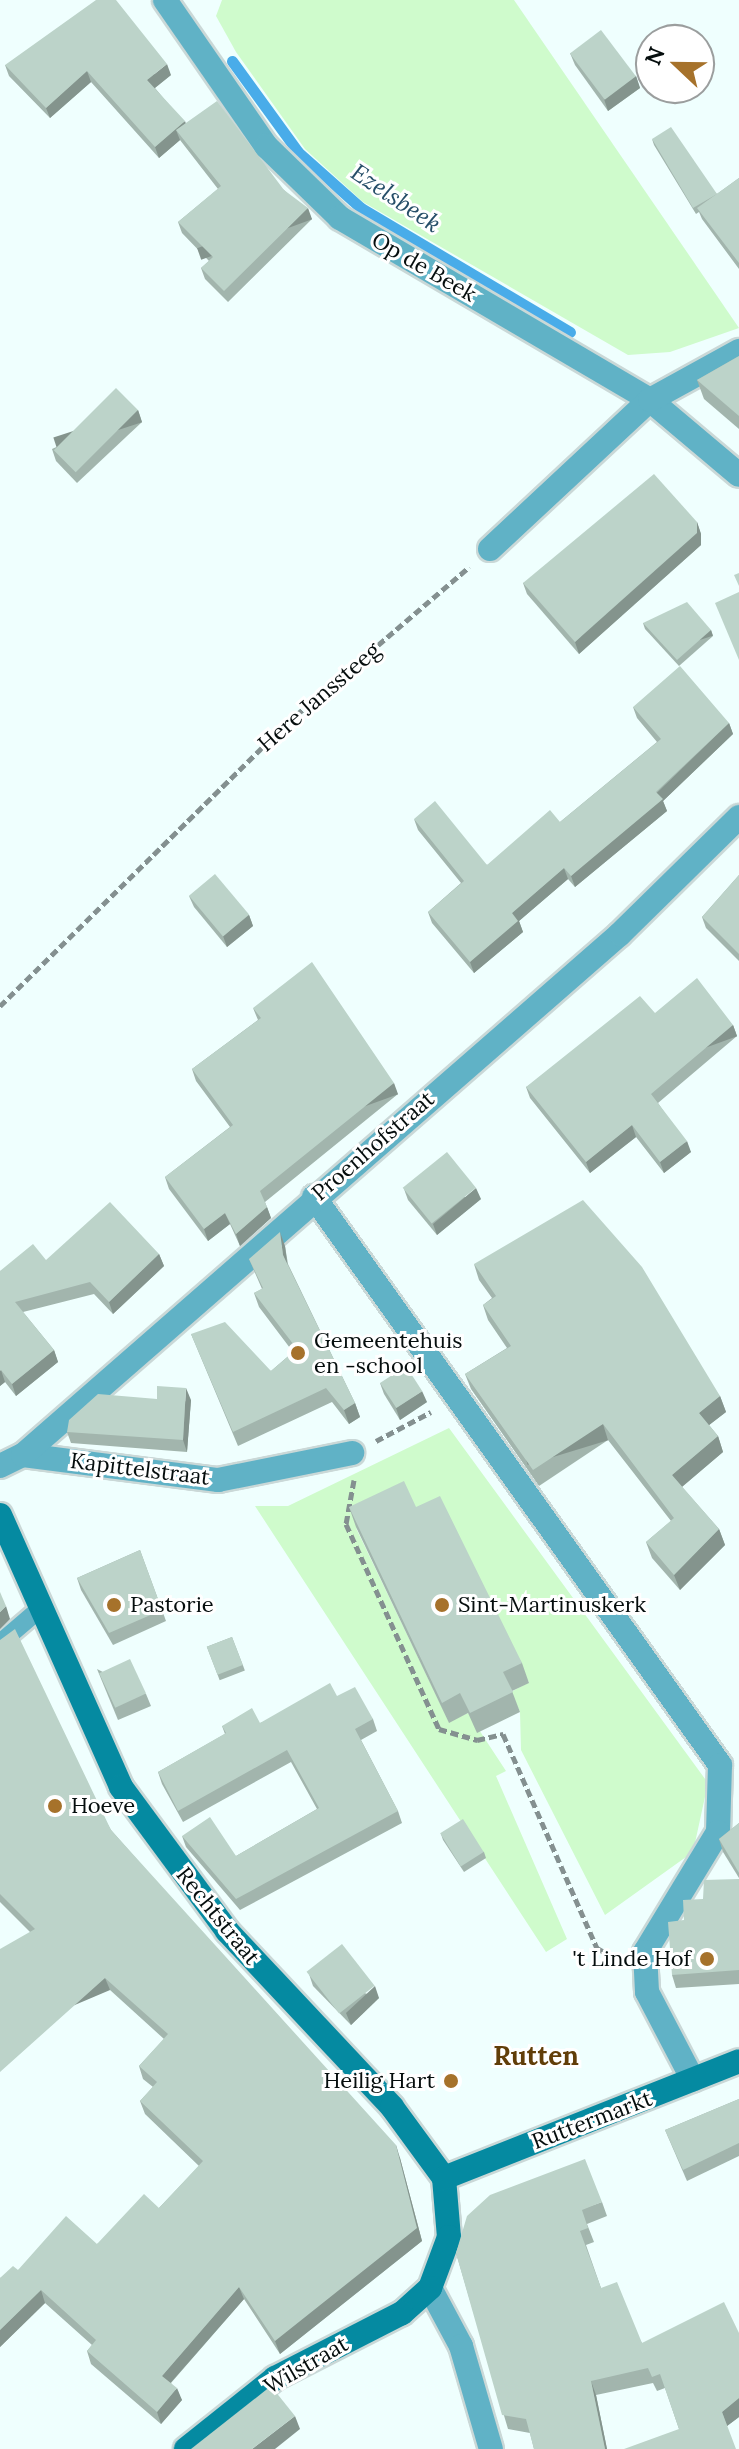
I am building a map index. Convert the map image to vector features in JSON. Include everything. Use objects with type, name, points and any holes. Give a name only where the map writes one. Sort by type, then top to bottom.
[{"type":"street","name":"Op de Beek","points":[[165,0],[266,146],[340,218],[650,400],[739,475]]},
{"type":"street","points":[[490,549],[650,400],[739,351]]},
{"type":"street","name":"Proenhofstraat","points":[[0,1466],[23,1455],[314,1197],[620,934],[739,817]]},
{"type":"street","points":[[314,1197],[453,1401],[720,1765],[718,1832],[645,1952],[647,1992],[693,2080]]},
{"type":"street","name":"Kapittelstraat","points":[[23,1455],[218,1480],[352,1453]]},
{"type":"street","name":"Rechtstraat","points":[[0,1515],[121,1787],[227,1931],[392,2107],[444,2178]]},
{"type":"street","name":"Ruttermarkt","points":[[444,2178],[739,2061]]},
{"type":"street","points":[[444,2178],[449,2237],[430,2288],[461,2346],[491,2449]]},
{"type":"street","name":"Wilstraat","points":[[186,2449],[275,2378],[402,2313],[430,2288]]},
{"type":"lane","points":[[0,1643],[41,1608]]},
{"type":"path","name":"Here Janssteeg","points":[[0,1006],[287,723],[490,549]]},
{"type":"path","points":[[453,1401],[352,1453],[355,1500],[346,1524],[439,1729],[477,1740],[503,1734],[597,1948]]},
{"type":"green space","points":[[222,0],[514,0],[739,328],[670,352],[628,355],[363,202],[305,149],[236,52],[216,16]]},
{"type":"green space","points":[[449,1428],[708,1783],[693,1852],[605,1915],[521,1750],[520,1712],[511,1692],[529,1682],[356,1528],[449,1722],[468,1713],[506,1771],[496,1776],[567,1939],[546,1952],[255,1506],[288,1506]]},
{"type":"building","points":[[96,0],[116,0],[167,64],[147,80],[185,121],[155,147],[87,71],[46,108],[5,65]]},
{"type":"building","points":[[601,30],[635,75],[605,100],[570,53]]},
{"type":"building","points":[[217,101],[284,190],[308,208],[224,291],[201,268],[213,257],[178,222],[221,186],[176,130]]},
{"type":"building","points":[[671,127],[717,194],[693,208],[652,139]]},
{"type":"building","points":[[739,178],[739,263],[697,208]]},
{"type":"building","points":[[739,356],[739,416],[697,380]]},
{"type":"building","points":[[116,388],[138,410],[76,472],[54,450]]},
{"type":"building","points":[[654,474],[697,522],[697,533],[575,642],[523,583]]},
{"type":"building","points":[[739,592],[739,660],[715,603]]},
{"type":"building","points":[[687,602],[711,630],[677,660],[643,623]]},
{"type":"building","points":[[680,666],[729,723],[656,792],[663,799],[571,876],[564,868],[512,913],[518,921],[470,962],[428,912],[464,881],[414,819],[435,801],[487,865],[550,810],[560,822],[661,739],[633,707]]},
{"type":"building","points":[[215,874],[249,915],[223,936],[189,896]]},
{"type":"building","points":[[739,875],[739,954],[702,917]]},
{"type":"building","points":[[312,962],[394,1083],[260,1191],[267,1207],[236,1234],[225,1213],[204,1229],[165,1177],[233,1125],[192,1069],[261,1018],[253,1008]]},
{"type":"building","points":[[697,978],[733,1025],[651,1094],[687,1141],[660,1162],[632,1125],[586,1162],[526,1087],[640,996],[655,1013]]},
{"type":"building","points":[[447,1152],[476,1188],[432,1224],[403,1188]]},
{"type":"building","points":[[583,1200],[642,1267],[720,1396],[699,1413],[718,1436],[672,1475],[719,1529],[674,1575],[646,1542],[674,1518],[603,1424],[533,1470],[465,1374],[511,1346],[483,1305],[496,1296],[474,1264]]},
{"type":"building","points":[[110,1202],[159,1254],[109,1302],[90,1282],[15,1302],[54,1350],[12,1384],[0,1371],[0,1271],[33,1244],[46,1260]]},
{"type":"building","points":[[280,1232],[283,1255],[355,1403],[344,1410],[326,1388],[233,1432],[191,1334],[225,1322],[271,1371],[297,1349],[254,1293],[263,1288],[249,1259]]},
{"type":"building","points":[[406,1366],[422,1391],[396,1408],[380,1383]]},
{"type":"building","points":[[157,1386],[186,1388],[183,1440],[67,1432],[69,1420],[98,1394],[157,1399]]},
{"type":"building","name":"Sint-Martinuskerk","points":[[404,1481],[416,1507],[440,1496],[522,1663],[503,1672],[513,1692],[470,1713],[460,1693],[442,1703],[349,1507]]},
{"type":"building","name":"Pastorie","points":[[140,1550],[162,1610],[109,1633],[77,1578]]},
{"type":"building","points":[[0,1592],[6,1606],[0,1612]]},
{"type":"building","points":[[15,1629],[111,1830],[396,2145],[417,2228],[275,2341],[239,2287],[162,2376],[177,2388],[157,2412],[87,2351],[96,2340],[41,2290],[0,2330],[0,2278],[13,2266],[18,2270],[66,2216],[97,2244],[144,2194],[159,2208],[203,2161],[140,2101],[157,2082],[139,2066],[168,2034],[105,1978],[0,2072],[0,1949],[35,1929],[0,1894],[0,1640]]},
{"type":"building","points":[[232,1637],[243,1665],[218,1675],[207,1647]]},
{"type":"building","points":[[130,1659],[146,1693],[115,1708],[99,1673]]},
{"type":"building","points":[[330,1683],[337,1696],[355,1687],[373,1719],[355,1729],[398,1811],[236,1899],[182,1836],[210,1817],[236,1856],[319,1808],[287,1750],[178,1811],[158,1772],[226,1733],[222,1726],[252,1708],[260,1723]]},
{"type":"building","points":[[463,1819],[484,1852],[461,1866],[440,1833]]},
{"type":"building","points":[[739,1823],[739,1873],[719,1839]]},
{"type":"building","name":"'t Linde Hof","points":[[739,1879],[739,1970],[672,1975],[668,1922],[684,1920],[683,1900],[703,1899],[704,1880]]},
{"type":"building","points":[[342,1944],[375,1986],[339,2013],[307,1972]]},
{"type":"building","points":[[739,2099],[739,2143],[683,2170],[665,2130]]},
{"type":"building","points":[[585,2159],[602,2202],[582,2210],[588,2228],[580,2231],[601,2288],[617,2282],[642,2343],[724,2302],[739,2333],[739,2398],[722,2412],[736,2449],[624,2449],[679,2429],[660,2374],[652,2377],[648,2368],[591,2381],[605,2449],[534,2449],[526,2419],[502,2415],[456,2253],[467,2216],[490,2195]]},
{"type":"building","points":[[271,2386],[295,2416],[252,2449],[191,2449]]},
{"type":"waterway","name":"Ezelsbeek","points":[[232,61],[298,152],[361,208],[570,332]]},
{"type":"place","name":"Gemeentehuis en -school","points":[[298,1353]]},
{"type":"place","name":"Pastorie","points":[[114,1605]]},
{"type":"place","name":"Sint-Martinuskerk","points":[[442,1605]]},
{"type":"place","name":"Hoeve","points":[[55,1806]]},
{"type":"place","name":"'t Linde Hof","points":[[707,1959]]},
{"type":"place","name":"Heilig Hart","points":[[451,2081]]},
{"type":"district","name":"Rutten","points":[[536,2056]]}]
